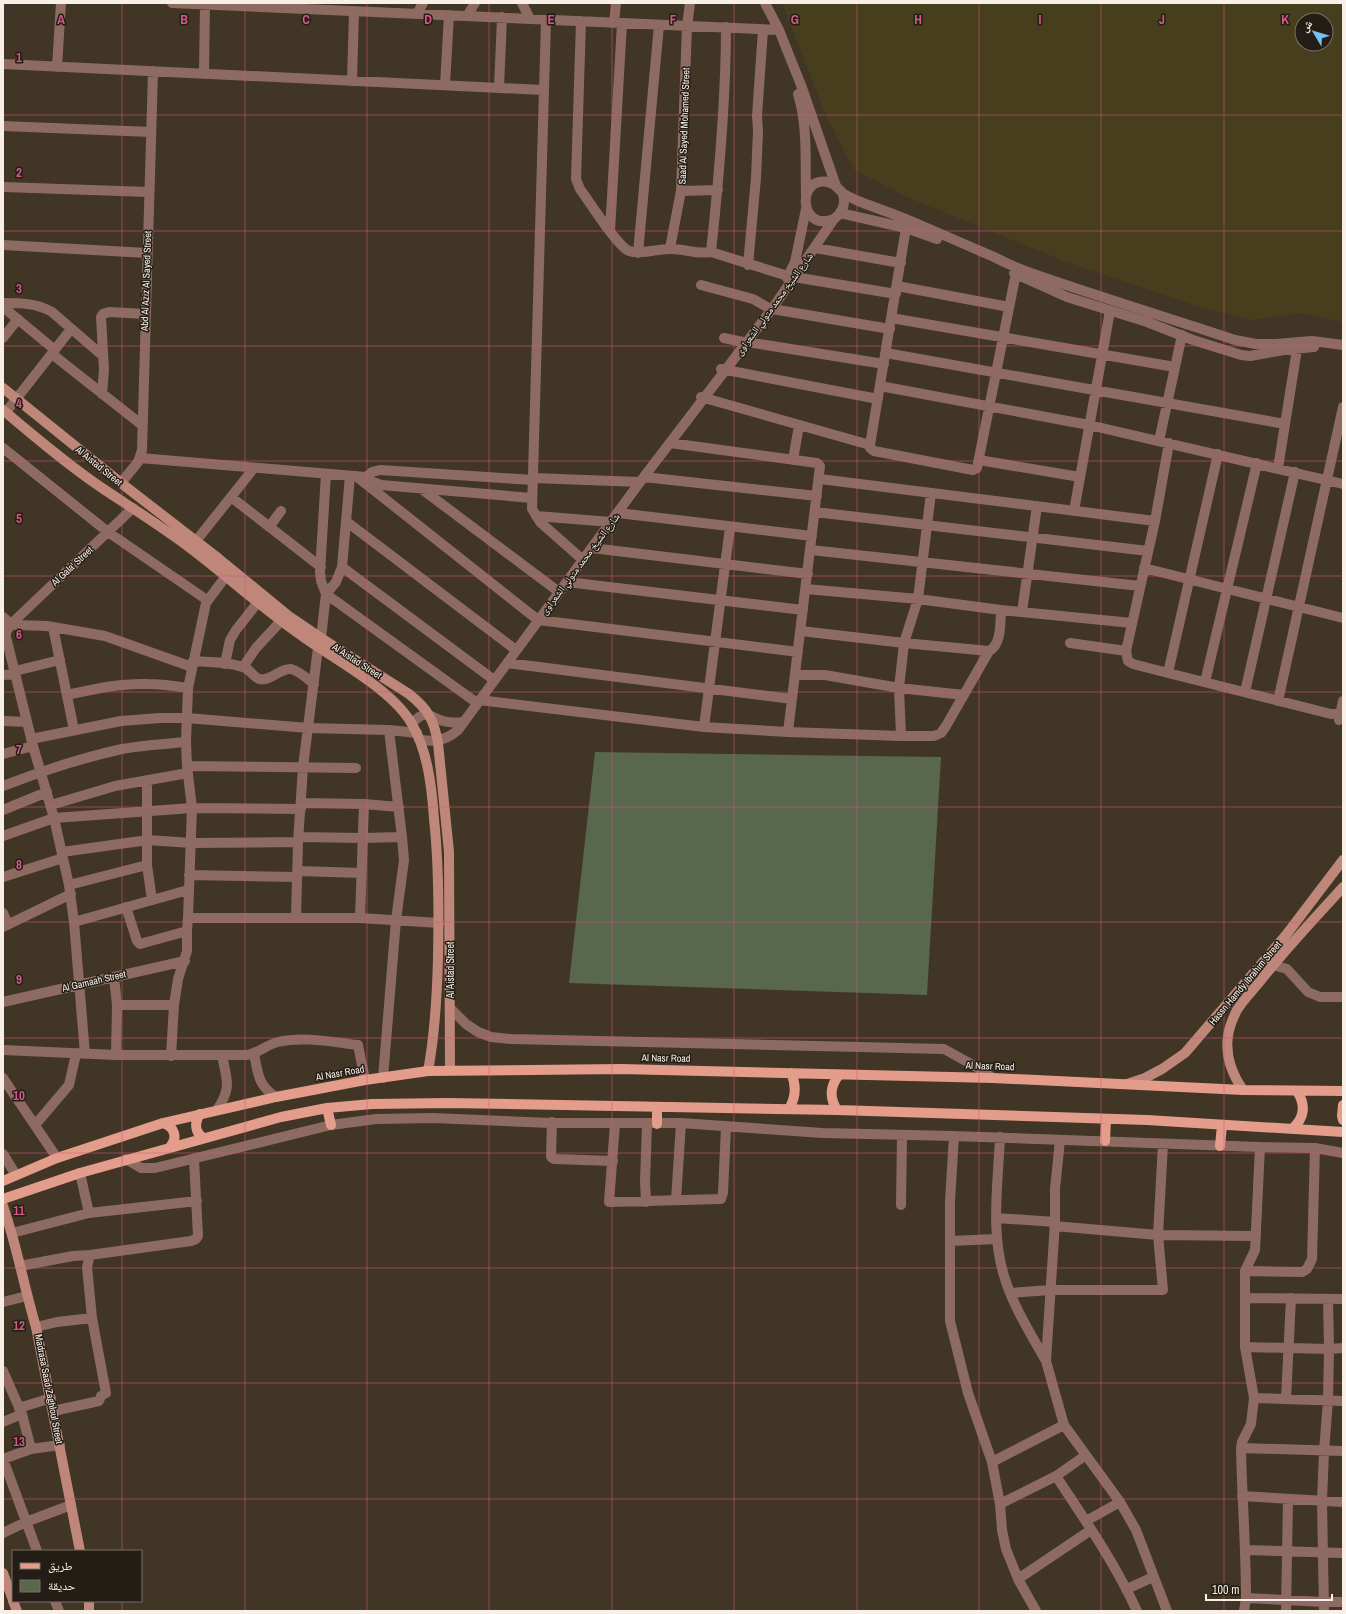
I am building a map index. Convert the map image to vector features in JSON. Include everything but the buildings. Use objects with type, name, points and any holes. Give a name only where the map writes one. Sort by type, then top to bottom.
[{"type":"main road","name":"Al Aistad Street","points":[[3,388],[120,483],[196,541],[290,617],[319,643],[388,697],[403,711],[412,723],[418,736],[426,762],[433,808],[438,865],[439,923],[436,1006],[428,1071]]},
{"type":"main road","name":"Al Aistad Street","points":[[4,411],[100,487],[181,541],[281,621],[409,694],[421,704],[429,714],[438,740],[449,852],[450,1070]]},
{"type":"main road","name":"Hassn Hamdy Ibrahim Street","points":[[1127,1084],[1145,1078],[1162,1069],[1185,1053],[1286,935],[1343,860]]},
{"type":"main road","name":"Hassn Hamdy Ibrahim Street","points":[[1243,1090],[1235,1079],[1227,1051],[1231,1022],[1238,1009],[1273,965],[1343,887]]},
{"type":"main road","points":[[1286,935],[1294,941]]},
{"type":"main road","name":"Al Nasr Road","points":[[3,1181],[57,1158],[163,1123],[276,1097],[365,1080],[428,1071],[621,1069],[993,1078],[1243,1090],[1343,1091]]},
{"type":"main road","points":[[789,1109],[795,1095],[794,1080],[791,1073]]},
{"type":"main road","points":[[837,1110],[833,1104],[831,1088],[839,1075]]},
{"type":"main road","points":[[1292,1129],[1299,1123],[1303,1115],[1303,1102],[1297,1091]]},
{"type":"main road","points":[[3,1199],[126,1159],[281,1117],[327,1108],[372,1104],[448,1103],[837,1110],[1106,1119],[1343,1132]]},
{"type":"main road","points":[[1343,1105],[1343,1120]]},
{"type":"main road","points":[[652,1124],[657,1107]]},
{"type":"main road","points":[[327,1108],[330,1125]]},
{"type":"main road","points":[[200,1114],[196,1122],[196,1127],[200,1136],[203,1138]]},
{"type":"main road","points":[[1105,1141],[1106,1119]]},
{"type":"main road","points":[[163,1123],[171,1127],[175,1135],[175,1140],[170,1147]]},
{"type":"main road","points":[[1220,1146],[1222,1125]]},
{"type":"main road","name":"Madrasa Saad Zaghloul Street","points":[[3,1206],[12,1232],[36,1327],[80,1550]]},
{"type":"main road","points":[[3,1574],[12,1598]]},
{"type":"street","points":[[57,67],[61,3]]},
{"type":"street","points":[[172,3],[361,8],[417,14],[726,27],[763,30],[776,28]]},
{"type":"street","points":[[417,14],[423,3]]},
{"type":"street","points":[[467,16],[474,3]]},
{"type":"street","points":[[522,3],[530,19]]},
{"type":"street","points":[[610,231],[618,23],[616,3]]},
{"type":"street","name":"Saad Al Sayed Mohamed Street","points":[[670,248],[681,191],[687,26],[690,3]]},
{"type":"street","points":[[765,3],[803,91],[840,190],[844,204],[837,216]]},
{"type":"street","points":[[204,74],[209,4]]},
{"type":"street","points":[[352,81],[361,8]]},
{"type":"street","points":[[445,85],[449,15]]},
{"type":"street","points":[[499,88],[502,17]]},
{"type":"street","points":[[546,20],[532,509],[545,527],[583,560]]},
{"type":"street","points":[[581,21],[576,179],[580,189],[610,231],[628,251],[638,252],[670,248],[700,254],[711,252],[748,265],[791,277],[1009,306]]},
{"type":"street","points":[[638,252],[659,25]]},
{"type":"street","points":[[711,252],[718,190],[725,91],[726,27]]},
{"type":"street","points":[[776,28],[780,50],[801,106],[805,130],[805,199],[806,209],[812,217],[825,221],[837,216],[906,228],[1016,271],[1246,342],[1256,344],[1325,347],[1343,350]]},
{"type":"street","points":[[748,265],[756,178],[758,131],[757,116],[763,30]]},
{"type":"street","points":[[3,64],[543,90]]},
{"type":"street","name":"Abd Al Aziz Al Sayed Street","points":[[140,458],[142,450],[153,71]]},
{"type":"street","points":[[3,126],[151,132]]},
{"type":"street","points":[[806,194],[812,186],[822,182],[827,182],[864,203],[911,221],[1016,271],[1055,293],[1241,355],[1250,356],[1298,345],[1327,342],[1343,345]]},
{"type":"street","points":[[3,187],[149,192]]},
{"type":"street","points":[[681,191],[718,190]]},
{"type":"street","name":"شارع الشيخ محمد متولي الشعراوى","points":[[791,277],[806,209]]},
{"type":"street","name":"شارع الشيخ محمد متولي الشعراوى","points":[[438,740],[451,736],[463,722],[745,342],[791,277],[815,248],[837,216]]},
{"type":"street","points":[[906,228],[870,445],[870,448],[874,451],[973,470],[977,468],[1016,271]]},
{"type":"street","points":[[3,245],[147,252]]},
{"type":"street","points":[[815,248],[900,263]]},
{"type":"street","points":[[701,285],[753,299],[770,308],[890,329]]},
{"type":"street","points":[[3,303],[38,305],[52,312],[103,356]]},
{"type":"street","points":[[3,307],[102,394],[142,425]]},
{"type":"street","points":[[1074,511],[1110,311]]},
{"type":"street","points":[[102,394],[104,370],[101,320],[103,314],[109,312],[145,314]]},
{"type":"street","points":[[891,318],[1175,367]]},
{"type":"street","points":[[3,338],[18,319]]},
{"type":"street","points":[[4,411],[17,399],[71,329]]},
{"type":"street","points":[[1182,336],[1168,403],[1155,521],[1126,651],[1126,658],[1130,663],[1339,717],[1343,701]]},
{"type":"street","points":[[724,338],[884,364]]},
{"type":"street","points":[[1278,468],[1298,345]]},
{"type":"street","points":[[886,353],[1285,424]]},
{"type":"street","points":[[723,370],[878,399]]},
{"type":"street","points":[[880,386],[1089,425],[1343,484]]},
{"type":"street","points":[[701,400],[870,445]]},
{"type":"street","points":[[1278,700],[1343,407]]},
{"type":"street","points":[[793,460],[799,425]]},
{"type":"street","points":[[670,443],[820,464],[818,496],[788,732]]},
{"type":"street","points":[[3,448],[108,532],[207,600]]},
{"type":"street","points":[[1168,673],[1218,454]]},
{"type":"street","points":[[120,483],[140,458],[366,477],[376,484],[532,498]]},
{"type":"street","points":[[979,460],[1080,477]]},
{"type":"street","points":[[1205,682],[1257,463]]},
{"type":"street","points":[[196,541],[254,468]]},
{"type":"street","points":[[366,477],[372,472],[380,470],[533,479],[642,480],[818,496]]},
{"type":"street","points":[[1245,692],[1296,472]]},
{"type":"street","points":[[296,917],[304,767],[326,594],[321,581],[320,567],[326,474]]},
{"type":"street","points":[[326,594],[336,582],[342,567],[353,476]]},
{"type":"street","points":[[353,476],[538,620],[798,652]]},
{"type":"street","points":[[820,479],[1155,521]]},
{"type":"street","points":[[423,489],[560,592]]},
{"type":"street","points":[[901,736],[899,688],[904,644],[918,599],[930,493]]},
{"type":"street","points":[[231,497],[320,567]]},
{"type":"street","points":[[1022,612],[1037,506]]},
{"type":"street","name":"Al Gala' Street","points":[[7,620],[108,532],[133,508]]},
{"type":"street","points":[[269,527],[281,511]]},
{"type":"street","points":[[815,512],[1148,551]]},
{"type":"street","points":[[618,513],[812,536]]},
{"type":"street","points":[[536,516],[611,522]]},
{"type":"street","points":[[347,522],[516,650]]},
{"type":"street","points":[[704,727],[730,527]]},
{"type":"street","points":[[592,548],[808,574]]},
{"type":"street","points":[[811,550],[1140,586]]},
{"type":"street","points":[[342,567],[494,680]]},
{"type":"street","points":[[1144,568],[1343,618]]},
{"type":"street","points":[[171,1056],[174,1005],[178,979],[187,951],[192,808],[186,742],[188,688],[207,600],[226,576]]},
{"type":"street","points":[[566,582],[804,610]]},
{"type":"street","points":[[806,589],[918,599],[1001,610],[1132,623]]},
{"type":"street","points":[[326,594],[478,702],[704,727],[788,732],[934,736],[941,733],[946,726],[989,651]]},
{"type":"street","points":[[225,664],[230,640],[258,602]]},
{"type":"street","points":[[800,631],[904,644],[989,651],[994,649],[998,641],[1001,610]]},
{"type":"street","points":[[35,1125],[69,1085],[80,1054],[79,984],[70,890],[54,818],[32,743],[16,672],[6,637],[7,620],[22,626],[53,627],[105,636],[192,664],[225,664],[243,667],[257,678],[262,679],[268,678],[283,670],[290,669],[296,671],[314,684]]},
{"type":"street","points":[[243,667],[256,648],[281,621]]},
{"type":"street","points":[[53,627],[74,730]]},
{"type":"street","points":[[1070,643],[1126,651]]},
{"type":"street","points":[[3,675],[60,660]]},
{"type":"street","points":[[507,663],[792,699]]},
{"type":"street","points":[[795,676],[825,675],[899,688],[964,695]]},
{"type":"street","points":[[68,695],[95,688],[122,684],[148,684],[188,688]]},
{"type":"street","points":[[412,723],[419,717],[429,714],[449,722],[463,722]]},
{"type":"street","points":[[3,754],[74,730],[142,719],[187,718],[308,728],[389,730],[418,736],[428,741],[438,740]]},
{"type":"street","points":[[3,722],[27,722]]},
{"type":"street","points":[[383,1078],[396,920],[404,860],[389,730]]},
{"type":"street","points":[[3,786],[72,761],[123,749],[186,742]]},
{"type":"street","points":[[50,805],[115,786],[188,770],[304,767],[356,768]]},
{"type":"street","points":[[147,780],[147,865],[152,900]]},
{"type":"street","points":[[3,810],[47,792]]},
{"type":"street","points":[[3,836],[54,818],[148,811],[192,808],[364,804],[399,807]]},
{"type":"street","points":[[360,918],[364,804]]},
{"type":"street","points":[[3,877],[62,855],[148,840],[191,843],[402,837]]},
{"type":"street","points":[[3,913],[5,926],[70,890],[147,865]]},
{"type":"street","points":[[189,875],[361,874]]},
{"type":"street","points":[[74,922],[188,890]]},
{"type":"street","points":[[126,907],[137,941],[140,944],[187,931]]},
{"type":"street","points":[[188,918],[360,918],[439,923]]},
{"type":"street","name":"Al Gamaah Street","points":[[3,1002],[185,961]]},
{"type":"street","points":[[1273,965],[1287,968],[1308,992],[1320,997],[1343,997]]},
{"type":"street","points":[[114,976],[117,1004],[116,1055]]},
{"type":"street","points":[[117,1004],[174,1005]]},
{"type":"street","points":[[450,1008],[466,1024],[478,1032],[491,1037],[618,1042],[944,1049],[993,1078]]},
{"type":"street","points":[[3,1050],[80,1054],[171,1056],[254,1054],[266,1046],[294,1039],[358,1045],[365,1080]]},
{"type":"street","points":[[254,1054],[259,1080],[268,1092],[276,1097]]},
{"type":"street","points":[[217,1110],[226,1094],[228,1086],[222,1055]]},
{"type":"street","points":[[3,1078],[57,1158]]},
{"type":"street","points":[[126,1159],[141,1168],[155,1168],[330,1125],[376,1119],[433,1118],[615,1124],[681,1124],[822,1133],[902,1136],[1000,1137],[1220,1146],[1315,1148],[1343,1153]]},
{"type":"street","points":[[552,1122],[551,1157],[554,1159],[613,1161]]},
{"type":"street","points":[[615,1124],[609,1202],[718,1200],[722,1197],[726,1126]]},
{"type":"street","points":[[646,1202],[644,1182],[652,1124]]},
{"type":"street","points":[[676,1200],[681,1124]]},
{"type":"street","points":[[901,1205],[902,1136]]},
{"type":"street","points":[[954,1136],[950,1201],[950,1321],[968,1393],[992,1462],[1000,1504],[1002,1530],[1006,1549],[1018,1579],[1036,1611]]},
{"type":"street","points":[[1000,1137],[996,1218],[997,1239],[1004,1279],[1014,1303],[1046,1361],[1064,1425],[1120,1502],[1136,1530],[1167,1611]]},
{"type":"street","points":[[1046,1361],[1055,1189],[1060,1140]]},
{"type":"street","points":[[1010,1292],[1050,1290],[1163,1290],[1158,1235],[1163,1144]]},
{"type":"street","points":[[1244,1611],[1246,1598],[1246,1550],[1242,1496],[1241,1448],[1242,1442],[1251,1424],[1254,1398],[1244,1347],[1245,1271],[1255,1250],[1260,1147]]},
{"type":"street","points":[[1245,1271],[1302,1272],[1308,1269],[1312,1259],[1315,1148]]},
{"type":"street","points":[[3,1154],[16,1175]]},
{"type":"street","points":[[20,1266],[73,1256],[90,1255],[191,1241],[196,1239],[198,1236],[194,1159]]},
{"type":"street","points":[[80,1173],[88,1213]]},
{"type":"street","points":[[12,1232],[88,1213],[197,1201]]},
{"type":"street","points":[[996,1218],[1158,1235],[1256,1236]]},
{"type":"street","points":[[950,1241],[997,1239]]},
{"type":"street","points":[[53,1411],[100,1401],[101,1396],[106,1393],[92,1318],[87,1274],[90,1255]]},
{"type":"street","points":[[3,1302],[27,1296]]},
{"type":"street","points":[[1245,1298],[1343,1299]]},
{"type":"street","points":[[1286,1399],[1291,1298]]},
{"type":"street","points":[[1324,1607],[1322,1501],[1328,1401],[1328,1299]]},
{"type":"street","points":[[36,1327],[57,1322],[92,1318]]},
{"type":"street","points":[[1244,1347],[1288,1349],[1343,1348]]},
{"type":"street","points":[[3,1371],[21,1411],[31,1449]]},
{"type":"street","points":[[3,1422],[21,1411],[51,1398]]},
{"type":"street","points":[[1254,1398],[1343,1401]]},
{"type":"street","points":[[992,1462],[1064,1425]]},
{"type":"street","points":[[37,1550],[3,1459],[31,1449],[60,1445]]},
{"type":"street","points":[[1241,1448],[1343,1451]]},
{"type":"street","points":[[1000,1504],[1056,1476],[1086,1455]]},
{"type":"street","points":[[1056,1476],[1102,1546],[1127,1589],[1137,1611]]},
{"type":"street","points":[[1242,1496],[1343,1502]]},
{"type":"street","points":[[1286,1606],[1288,1499]]},
{"type":"street","points":[[1018,1579],[1120,1502]]},
{"type":"street","points":[[3,1534],[26,1522],[71,1505]]},
{"type":"street","points":[[1246,1550],[1343,1553]]},
{"type":"street","points":[[1127,1589],[1153,1577]]},
{"type":"street","points":[[1246,1598],[1286,1606],[1324,1607],[1343,1602]]},
{"type":"green space","points":[[595,752],[941,757],[927,995],[569,983]]},
{"type":"sand","points":[[782,3],[1343,3],[1343,322],[1301,313],[1252,320],[1199,307],[1064,261],[909,198],[854,170],[825,113]]}]
